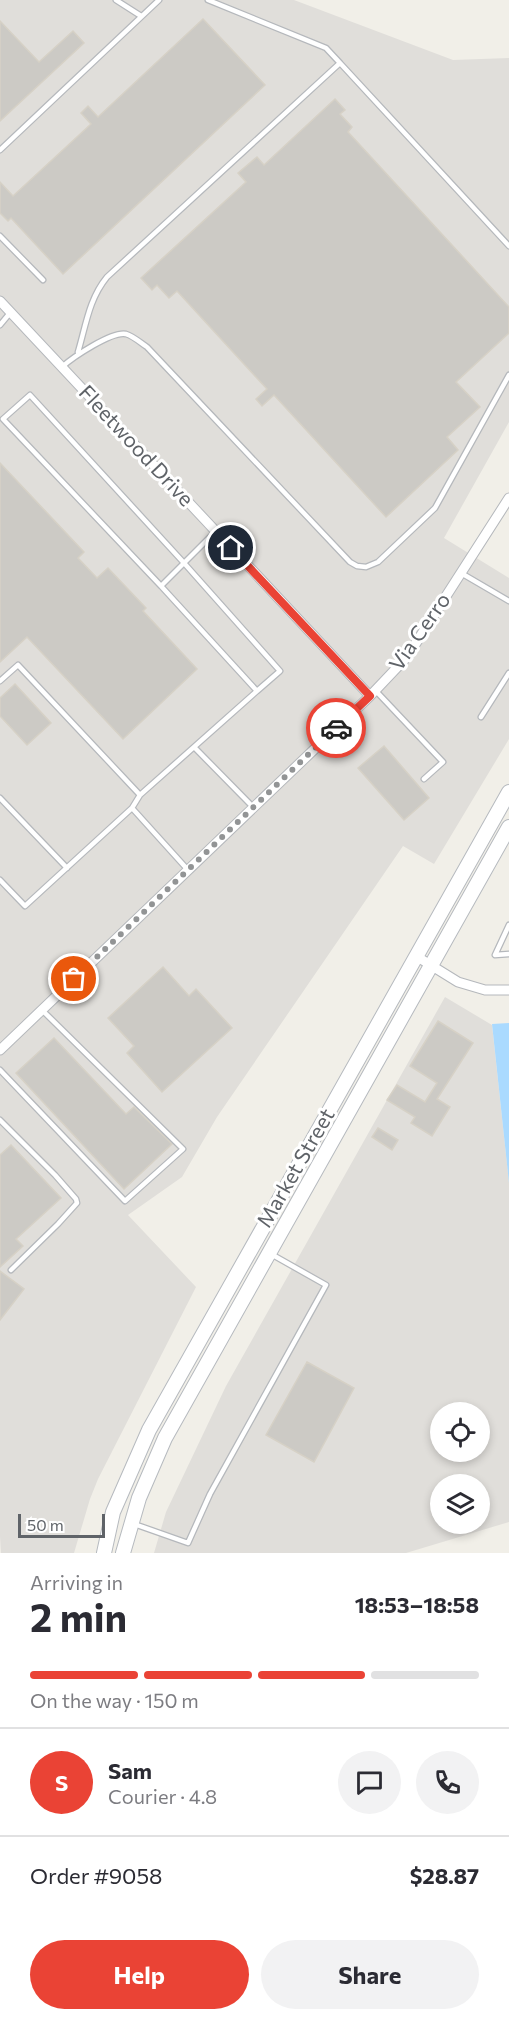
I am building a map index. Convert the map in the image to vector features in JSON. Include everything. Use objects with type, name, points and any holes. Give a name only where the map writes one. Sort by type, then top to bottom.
[{"type":"main road","name":"Market Street","points":[[104,1553],[113,1512],[149,1430],[509,792]]},
{"type":"main road","name":"Market Street","points":[[123,1553],[139,1498],[165,1438],[509,827]]},
{"type":"street","name":"Fleetwood Drive","points":[[0,301],[216,531],[373,693]]},
{"type":"street","name":"Via Cerro","points":[[0,1050],[373,693],[407,657],[509,498]]},
{"type":"street","points":[[416,956],[458,982],[485,990],[509,990]]},
{"type":"lane","points":[[116,0],[141,16]]},
{"type":"lane","points":[[0,150],[159,0]]},
{"type":"lane","points":[[208,0],[326,48],[509,246]]},
{"type":"lane","points":[[78,352],[96,290],[107,277],[340,63]]},
{"type":"lane","points":[[0,236],[43,280]]},
{"type":"lane","points":[[0,325],[11,313]]},
{"type":"lane","points":[[62,366],[78,352],[88,350],[111,336],[125,334],[147,347],[350,562],[366,567],[378,562],[435,508],[509,375]]},
{"type":"lane","points":[[0,880],[25,906],[132,808],[140,795],[280,671],[30,395],[2,420],[161,586],[257,691]]},
{"type":"lane","points":[[161,586],[216,531]]},
{"type":"lane","points":[[460,573],[509,601]]},
{"type":"lane","points":[[0,681],[18,665],[140,795]]},
{"type":"lane","points":[[482,717],[509,673]]},
{"type":"lane","points":[[373,693],[443,762],[424,779]]},
{"type":"lane","points":[[194,747],[253,808]]},
{"type":"lane","points":[[0,798],[67,868]]},
{"type":"lane","points":[[132,808],[188,870]]},
{"type":"lane","points":[[509,925],[495,954],[509,954]]},
{"type":"lane","points":[[0,1070],[125,1201],[183,1149],[42,1010]]},
{"type":"lane","points":[[0,1120],[55,1175],[77,1203],[11,1270]]},
{"type":"lane","points":[[131,1523],[188,1543],[210,1494],[326,1285],[269,1253]]},
{"type":"shaded area","points":[[0,0],[294,0],[453,60],[509,58],[509,422],[444,538],[509,578],[509,739],[434,864],[403,846],[217,1117],[182,1177],[128,1215],[196,1287],[98,1479],[74,1553],[1,1553],[0,1536]]},
{"type":"shaded area","points":[[445,997],[492,1025],[509,1183],[509,1522],[490,1528],[490,1474],[430,1474],[430,1534],[469,1534],[406,1553],[154,1553],[166,1512],[226,1386]]},
{"type":"water","points":[[509,1023],[509,1183],[492,1024]]},
{"type":"building","points":[[203,19],[265,85],[63,274],[11,218],[8,221],[0,213],[0,182],[13,196],[91,124],[81,113],[88,106],[98,117]]},
{"type":"building","points":[[0,21],[39,62],[73,31],[84,43],[0,121]]},
{"type":"building","points":[[335,99],[345,110],[340,114],[352,127],[348,132],[509,307],[509,333],[456,382],[480,407],[447,437],[458,450],[386,517],[274,395],[262,406],[256,399],[267,389],[177,291],[169,298],[157,285],[152,290],[141,278],[246,182],[238,173],[257,157],[264,165]]},
{"type":"building","points":[[0,463],[84,552],[78,558],[97,578],[108,568],[146,608],[143,611],[197,669],[123,739],[27,637],[0,662]]},
{"type":"building","points":[[15,684],[51,723],[27,745],[0,716],[0,698]]},
{"type":"building","points":[[384,746],[429,798],[404,820],[358,768]]},
{"type":"building","points":[[163,967],[189,996],[196,989],[232,1028],[162,1092],[127,1053],[134,1046],[108,1018]]},
{"type":"building","points":[[438,1021],[473,1043],[437,1099],[450,1107],[432,1136],[411,1123],[415,1117],[387,1100],[397,1085],[425,1102],[437,1083],[410,1066]]},
{"type":"building","points":[[54,1038],[126,1114],[134,1107],[172,1144],[124,1189],[16,1073]]},
{"type":"building","points":[[378,1128],[398,1140],[392,1150],[372,1137]]},
{"type":"building","points":[[11,1145],[61,1198],[16,1239],[23,1246],[0,1267],[0,1155]]},
{"type":"building","points":[[0,1271],[24,1289],[0,1320]]},
{"type":"building","points":[[307,1362],[354,1388],[314,1462],[266,1435]]},
{"type":"way so far","points":[[74,979],[336,728]]},
{"type":"route","points":[[231,548],[370,696],[336,728]]}]
